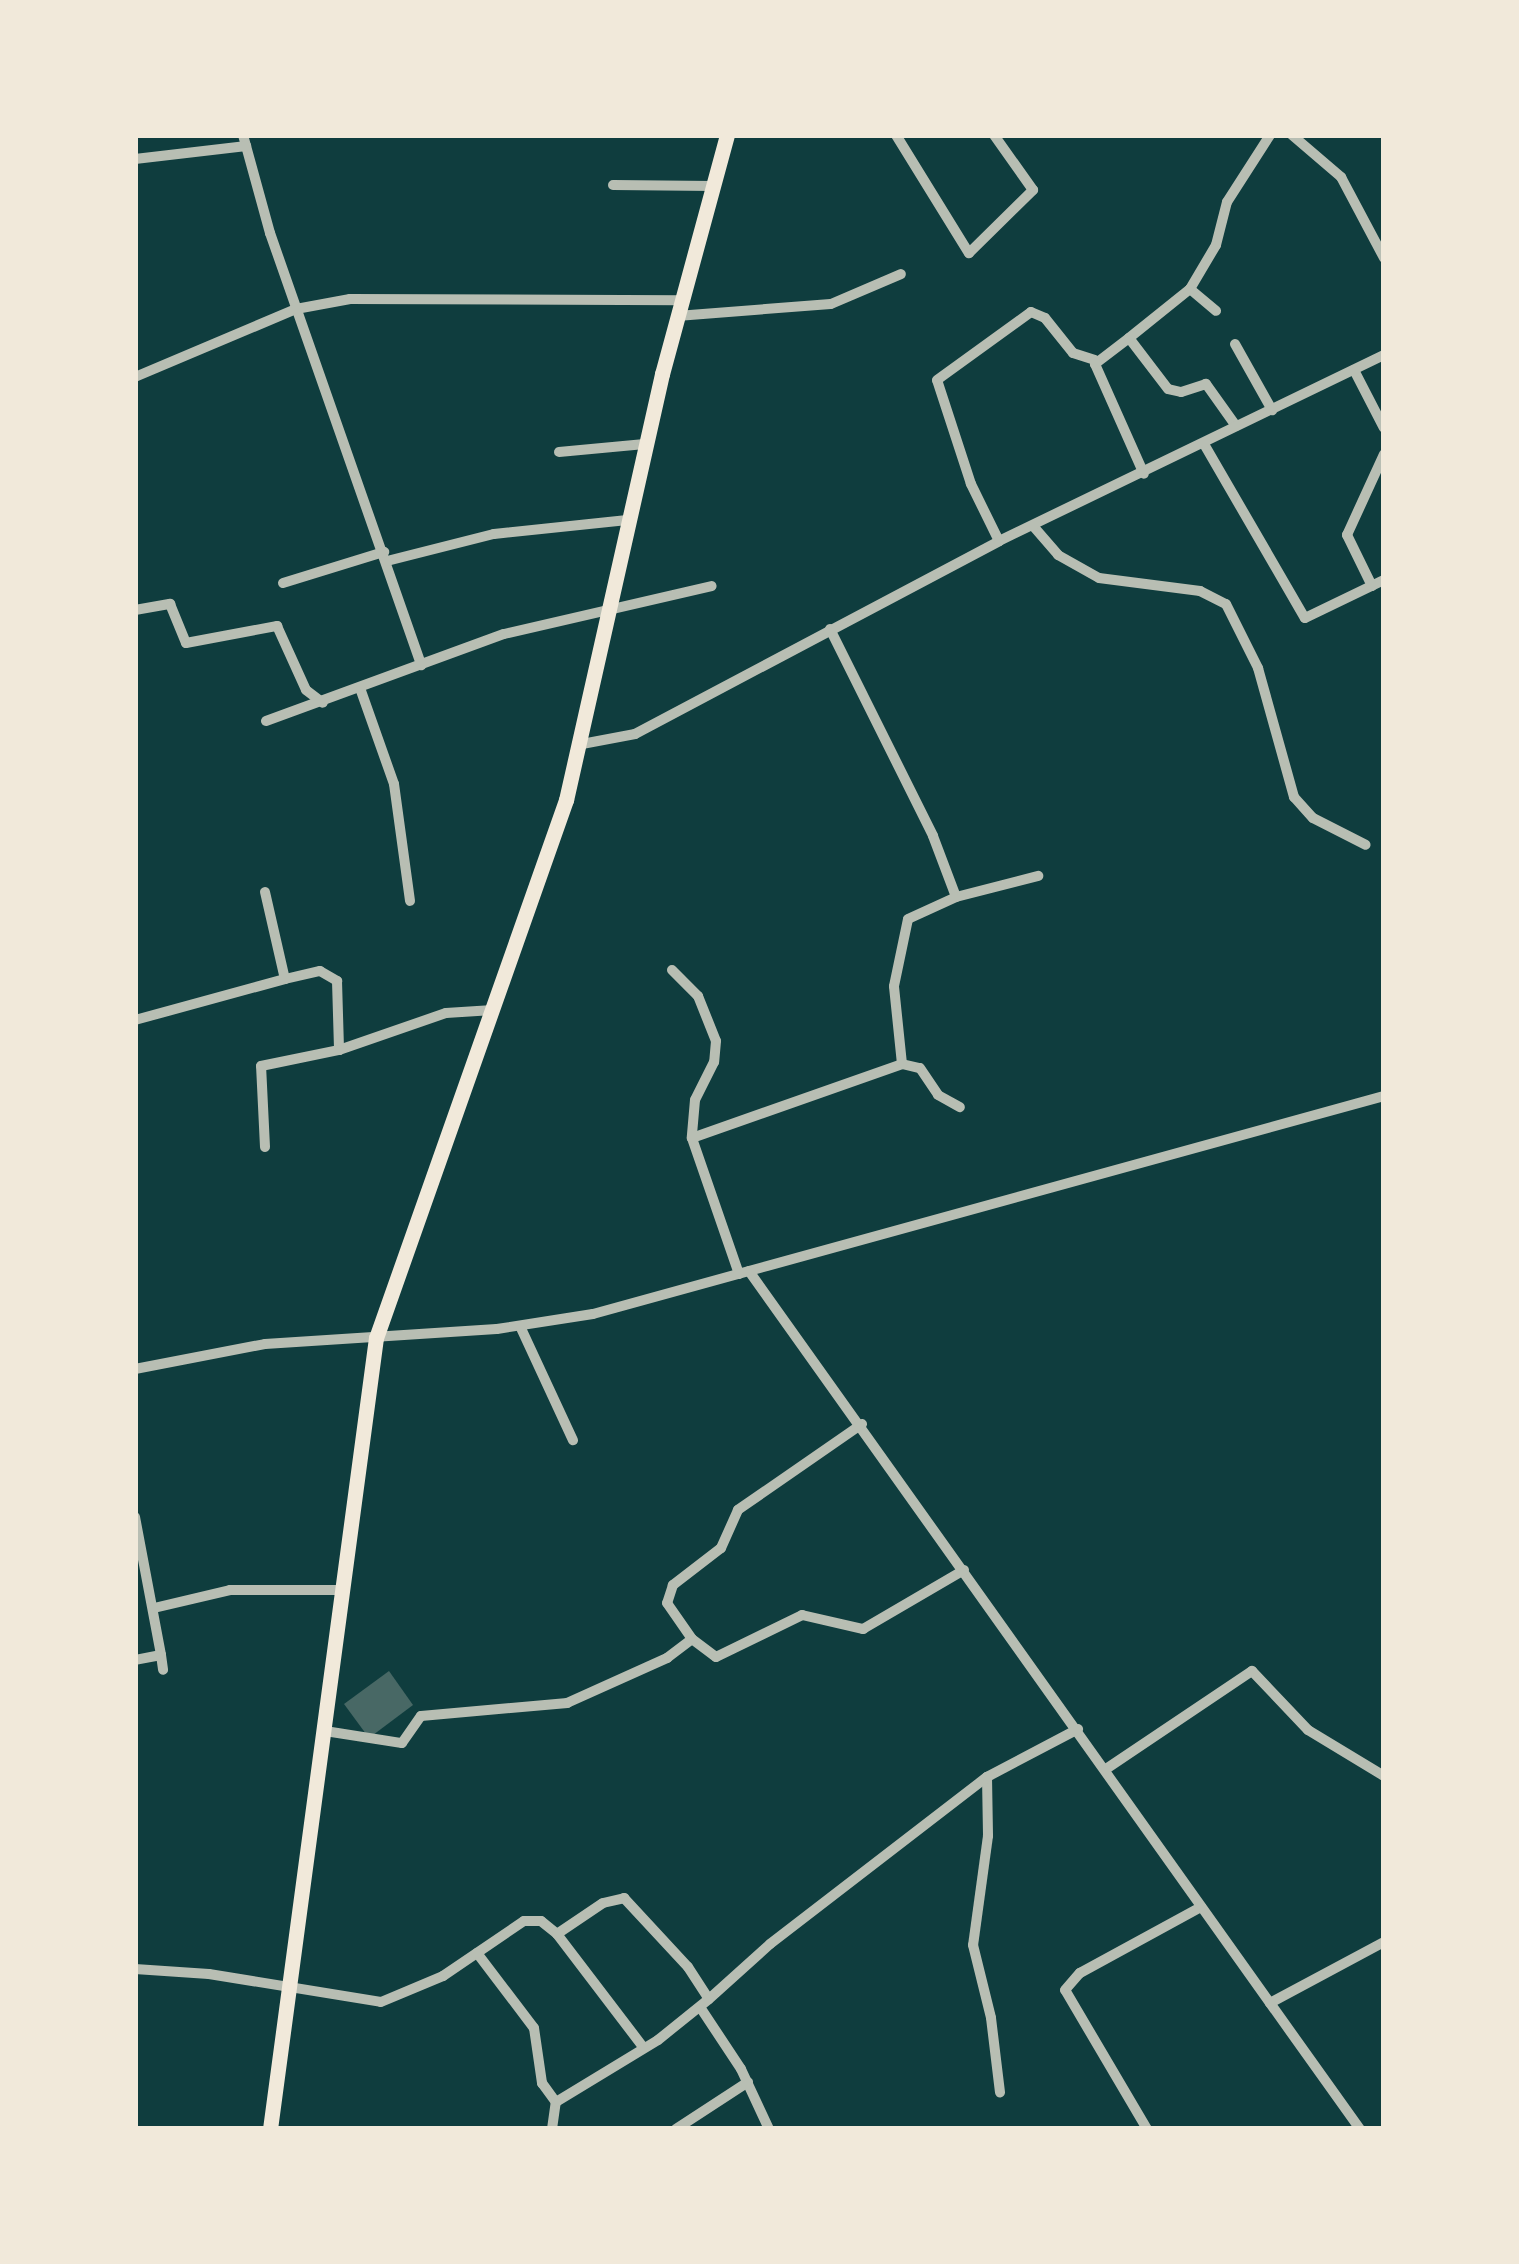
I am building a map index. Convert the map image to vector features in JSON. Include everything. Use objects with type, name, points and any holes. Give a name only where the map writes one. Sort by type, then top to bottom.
[{"type":"main road","points":[[270,2129],[376,1338],[493,1010],[582,744],[645,444],[727,135]]},
{"type":"street","points":[[896,135],[969,252],[1033,190],[994,135]]},
{"type":"street","points":[[1095,360],[1190,289],[1216,245],[1227,202],[1270,135]]},
{"type":"street","points":[[1292,135],[1342,177],[1384,258]]},
{"type":"street","points":[[135,159],[245,140],[296,309],[421,664]]},
{"type":"street","points":[[613,185],[713,186]]},
{"type":"street","points":[[135,377],[296,309],[350,299],[679,308],[831,304],[901,274]]},
{"type":"street","points":[[1190,289],[1216,310]]},
{"type":"street","points":[[999,541],[968,474],[937,380],[1031,312],[1045,318],[1073,353],[1095,360],[1144,474]]},
{"type":"street","points":[[1129,338],[1168,389],[1181,392],[1206,384],[1236,426]]},
{"type":"street","points":[[1235,344],[1272,410]]},
{"type":"street","points":[[582,744],[636,734],[999,541],[1384,355]]},
{"type":"street","points":[[1354,370],[1384,428]]},
{"type":"street","points":[[559,452],[645,444]]},
{"type":"street","points":[[1204,444],[1305,618],[1384,580]]},
{"type":"street","points":[[1372,586],[1347,538],[1384,454]]},
{"type":"street","points":[[283,583],[385,556],[494,534],[627,520]]},
{"type":"street","points":[[1034,526],[1058,554],[1099,578],[1200,591],[1226,604],[1258,668],[1294,797],[1312,818],[1366,845]]},
{"type":"street","points":[[266,721],[324,704],[504,634],[712,586]]},
{"type":"street","points":[[135,610],[170,604],[186,643],[277,626],[306,690],[324,704]]},
{"type":"street","points":[[830,628],[933,836],[956,897]]},
{"type":"street","points":[[360,688],[394,784],[410,901]]},
{"type":"street","points":[[902,1064],[894,986],[905,928],[915,911],[1038,876]]},
{"type":"street","points":[[266,892],[285,980]]},
{"type":"street","points":[[135,1020],[320,970],[332,974],[339,1050]]},
{"type":"street","points":[[672,970],[698,996],[716,1040],[695,1100],[692,1138],[744,1272],[862,1424],[1360,2129]]},
{"type":"street","points":[[265,1147],[261,1066],[339,1050],[446,1014],[493,1010]]},
{"type":"street","points":[[692,1138],[902,1064],[920,1068],[938,1095],[960,1106]]},
{"type":"street","points":[[135,1369],[265,1344],[520,1326],[594,1314],[1384,1096]]},
{"type":"street","points":[[520,1326],[573,1440]]},
{"type":"street","points":[[862,1424],[738,1510],[721,1548],[672,1585],[667,1603],[692,1639],[716,1657],[802,1615],[863,1629],[964,1570]]},
{"type":"street","points":[[135,1517],[162,1670]]},
{"type":"street","points":[[154,1608],[230,1590],[341,1590]]},
{"type":"street","points":[[325,1731],[402,1743],[421,1716],[568,1703],[666,1658],[692,1639]]},
{"type":"street","points":[[135,1660],[160,1655]]},
{"type":"street","points":[[1106,1769],[1252,1671],[1308,1730],[1384,1776]]},
{"type":"street","points":[[556,2102],[704,2003],[770,1944],[988,1777],[1078,1729]]},
{"type":"street","points":[[988,1777],[988,1836],[973,1944],[991,2018],[1000,2092]]},
{"type":"street","points":[[557,1934],[603,1903],[624,1898],[688,1967],[768,2129]]},
{"type":"street","points":[[1147,2129],[1066,1990],[1080,1974],[1202,1907]]},
{"type":"street","points":[[135,1969],[381,2002],[443,1976],[531,1920],[557,1934],[643,2047]]},
{"type":"street","points":[[1270,2003],[1384,1942]]},
{"type":"street","points":[[477,1953],[534,2028],[542,2083],[556,2102],[552,2129]]},
{"type":"street","points":[[676,2129],[748,2082]]},
{"type":"building","points":[[389,1671],[413,1705],[369,1738],[344,1704]]}]
